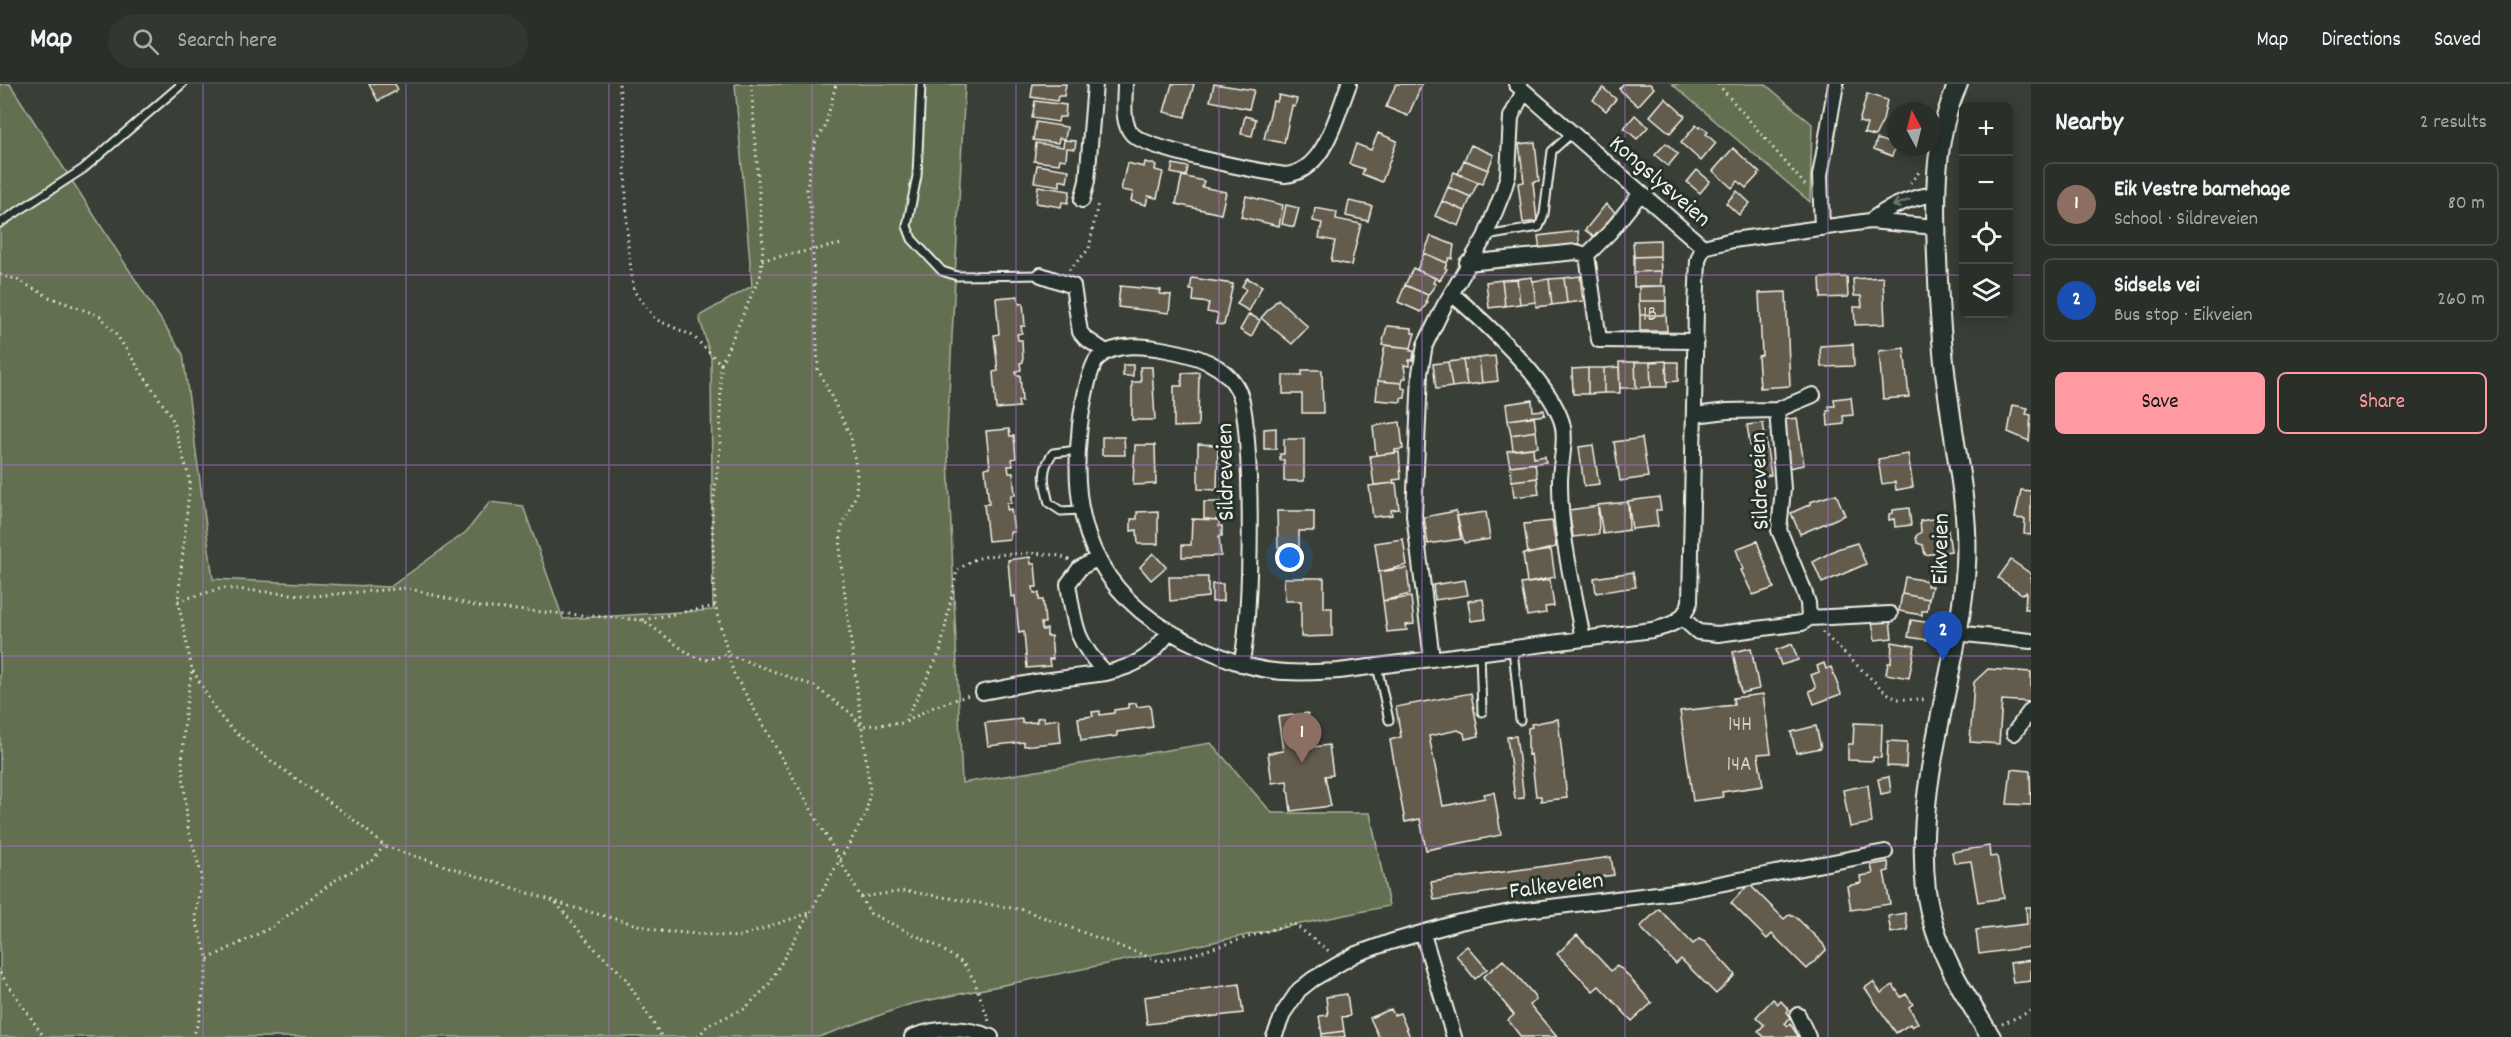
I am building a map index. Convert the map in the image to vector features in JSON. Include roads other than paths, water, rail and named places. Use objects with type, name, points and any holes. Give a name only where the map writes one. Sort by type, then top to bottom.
[{"type":"main road","name":"Eikveien","points":[[1958,84],[1946,113],[1941,136],[1936,194],[1936,227],[1940,335],[1966,521],[1966,565],[1956,633],[1935,697],[1926,809],[1926,889],[1931,919],[1952,973],[1998,1031]]},
{"type":"street","points":[[1082,200],[1087,181],[1095,84]]},
{"type":"street","points":[[1125,84],[1125,116],[1131,134],[1138,139],[1164,148],[1285,175],[1303,171],[1311,165],[1323,146],[1349,84]]},
{"type":"street","points":[[1822,228],[1820,176],[1836,84]]},
{"type":"street","points":[[1432,659],[1414,515],[1420,373],[1425,345],[1467,263],[1485,237],[1508,175],[1511,117],[1520,87]]},
{"type":"street","name":"Kongslysveien","points":[[1520,87],[1703,247],[1733,240],[1870,220],[1936,227]]},
{"type":"street","points":[[1587,255],[1610,232],[1641,193]]},
{"type":"street","name":"Kongslysveien","points":[[1870,220],[1888,207],[1909,199],[1936,194]]},
{"type":"street","points":[[1041,275],[1073,285],[1080,332],[1106,352],[1097,358],[1091,372],[1078,450],[1078,498],[1098,558],[1123,595],[1147,618],[1169,632],[1241,664],[1290,673],[1377,666],[1652,630],[1668,627],[1683,619],[1690,602],[1698,260],[1703,247]]},
{"type":"street","points":[[1467,263],[1576,252],[1587,255]]},
{"type":"street","points":[[1587,255],[1599,340],[1696,340]]},
{"type":"street","points":[[1452,294],[1537,380],[1562,420],[1560,484],[1562,510],[1583,639]]},
{"type":"street","name":"Sildreveien","points":[[1106,352],[1135,346],[1176,352],[1212,363],[1223,370],[1239,392],[1247,423],[1248,498],[1248,615],[1241,664]]},
{"type":"street","name":"Sildreveien","points":[[1695,415],[1727,411],[1777,410],[1813,395]]},
{"type":"street","name":"Sildreveien","points":[[1777,410],[1783,489],[1779,530],[1808,603],[1809,618]]},
{"type":"street","points":[[1098,558],[1080,568],[1068,584],[1074,623],[1085,651],[1106,674]]},
{"type":"street","points":[[1683,619],[1698,632],[1718,634],[1802,623],[1809,618],[1890,614]]},
{"type":"street","points":[[983,693],[1035,682],[1106,674],[1133,667],[1159,646],[1169,632]]},
{"type":"street","points":[[1956,633],[2031,641]]},
{"type":"street","points":[[2014,733],[2031,710]]},
{"type":"street","name":"Falkeveien","points":[[1274,1037],[1284,1011],[1299,990],[1341,961],[1390,942],[1460,922],[1510,912],[1682,891],[1885,852]]},
{"type":"street","points":[[1423,934],[1454,1037]]},
{"type":"street","points":[[1798,1015],[1808,1037]]},
{"type":"street","points":[[912,1037],[927,1031],[950,1028],[990,1037]]},
{"type":"lane","points":[[0,223],[82,170],[182,84]]},
{"type":"lane","points":[[921,84],[917,176],[908,226],[912,239],[942,271],[957,276],[1041,275]]},
{"type":"lane","points":[[1485,237],[1539,227],[1544,214],[1552,151],[1572,133]]},
{"type":"lane","points":[[1078,450],[1053,453],[1046,462],[1043,479],[1049,503],[1061,511],[1081,510]]},
{"type":"lane","points":[[1513,649],[1520,720]]},
{"type":"lane","points":[[1480,653],[1482,712]]},
{"type":"lane","points":[[1377,666],[1389,720]]},
{"type":"place","name":"Sidsels vei","points":[[1943,661]]},
{"type":"place","name":"Eik Vestre barnehage","points":[[1302,763]]}]
